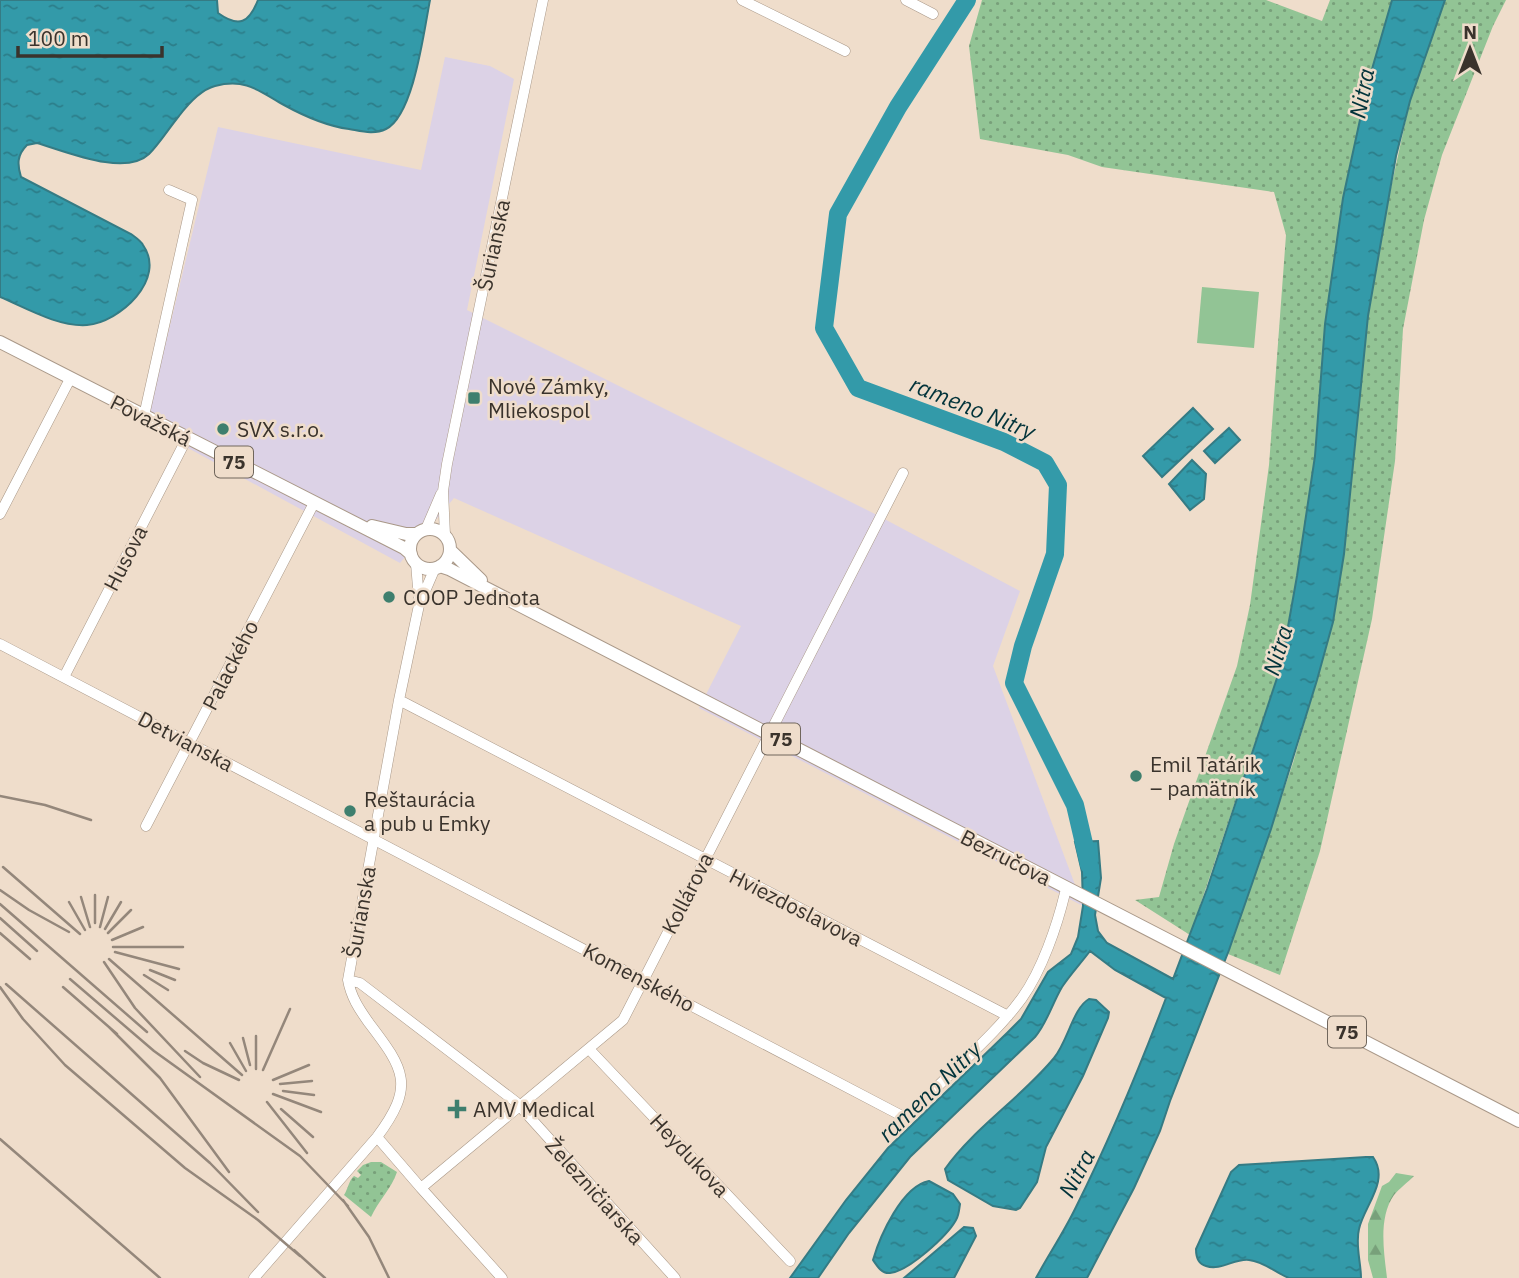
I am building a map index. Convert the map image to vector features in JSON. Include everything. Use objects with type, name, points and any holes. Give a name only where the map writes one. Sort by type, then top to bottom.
[{"type":"main road","name":"Považská","points":[[0,342],[187,438],[223,451],[314,503],[404,548],[413,558]]},
{"type":"main road","name":"Považská","points":[[339,516],[395,532],[421,532]]},
{"type":"main road","name":"75","points":[[421,532],[436,530],[445,536]]},
{"type":"main road","points":[[413,558],[411,543],[421,532]]},
{"type":"main road","name":"Bezručova","points":[[445,536],[450,550],[494,592]]},
{"type":"main road","points":[[437,567],[447,559],[450,550]]},
{"type":"main road","name":"Bezručova","points":[[413,558],[425,568],[437,567],[494,592],[770,733],[1070,892],[1160,934],[1519,1121]]},
{"type":"street","name":"Šurianska","points":[[445,536],[443,491],[543,0]]},
{"type":"street","points":[[742,0],[845,51]]},
{"type":"street","points":[[906,0],[933,14]]},
{"type":"street","points":[[144,416],[192,200],[169,190]]},
{"type":"street","points":[[0,514],[70,379]]},
{"type":"street","name":"Husova","points":[[64,677],[187,438]]},
{"type":"street","name":"Kollárova","points":[[421,1188],[623,1020],[903,473]]},
{"type":"street","name":"Šurianska","points":[[421,532],[443,491]]},
{"type":"street","name":"Palackého","points":[[146,826],[314,503]]},
{"type":"street","name":"Šurianska","points":[[413,558],[419,605]]},
{"type":"street","name":"Šurianska","points":[[254,1278],[377,1137],[398,1105],[400,1072],[392,1053],[352,998],[348,980],[419,605],[437,567]]},
{"type":"street","name":"Detvianska","points":[[0,644],[373,838]]},
{"type":"street","name":"Hviezdoslavova","points":[[399,700],[1008,1016]]},
{"type":"street","name":"Komenského","points":[[373,838],[904,1116]]},
{"type":"street","points":[[936,1088],[1008,1016],[1023,996],[1034,977],[1070,892]]},
{"type":"street","name":"Železničiarska","points":[[348,980],[360,984],[520,1108],[675,1278]]},
{"type":"street","name":"Heydukova","points":[[590,1049],[790,1261]]},
{"type":"street","points":[[377,1137],[502,1278]]},
{"type":"shaded area","points":[[445,57],[490,66],[514,79],[467,310],[875,514],[1020,591],[993,666],[1083,906],[699,708],[741,626],[454,498],[400,563],[153,429],[149,412],[218,127],[421,170]]},
{"type":"green space","points":[[982,0],[1266,0],[1322,21],[1330,0],[1392,0],[1368,83],[1343,198],[1325,324],[1315,456],[1281,666],[1190,935],[1135,900],[1159,897],[1174,844],[1237,666],[1250,605],[1269,465],[1286,235],[1274,192],[1102,167],[1068,155],[980,139],[969,46]]},
{"type":"green space","points":[[1445,0],[1506,0],[1442,155],[1424,220],[1403,329],[1395,461],[1372,619],[1320,851],[1280,975],[1228,954],[1293,763],[1333,622],[1344,554],[1368,316],[1383,224],[1410,101]]},
{"type":"green space","points":[[1202,287],[1259,292],[1254,348],[1197,343]]},
{"type":"green space","points":[[371,1162],[381,1162],[397,1172],[371,1217],[344,1195],[352,1178],[361,1175],[357,1171]]},
{"type":"green space","points":[[1396,1173],[1414,1176],[1394,1195],[1386,1214],[1383,1235],[1387,1278],[1373,1278],[1368,1260],[1368,1224],[1382,1186]]},
{"type":"water","points":[[0,0],[217,0],[218,13],[238,22],[251,14],[258,0],[430,0],[411,90],[396,121],[381,131],[367,132],[332,126],[300,113],[252,87],[226,84],[210,88],[195,98],[153,150],[138,160],[110,163],[37,143],[27,145],[19,160],[21,177],[131,234],[142,244],[149,258],[145,284],[126,307],[100,322],[76,325],[54,320],[0,297]]},
{"type":"water","points":[[1392,0],[1445,0],[1410,101],[1396,156],[1368,316],[1344,554],[1333,622],[1271,829],[1229,950],[1160,1131],[1134,1188],[1087,1278],[1036,1278],[1101,1156],[1166,998],[1115,970],[1090,951],[1062,987],[1035,1037],[910,1157],[849,1233],[818,1278],[790,1278],[846,1200],[888,1148],[1021,1019],[1048,972],[1071,954],[1078,937],[1083,906],[1082,872],[1075,842],[1098,841],[1101,878],[1095,915],[1098,931],[1107,943],[1173,979],[1207,889],[1281,666],[1315,456],[1325,324],[1343,198],[1368,83]]},
{"type":"water","points":[[1193,408],[1213,429],[1162,477],[1143,456]]},
{"type":"water","points":[[1229,428],[1240,440],[1215,463],[1204,451]]},
{"type":"water","points":[[1192,460],[1206,474],[1204,499],[1190,510],[1169,484]]},
{"type":"water","points":[[1089,999],[1096,1000],[1109,1012],[1108,1018],[1083,1076],[1046,1147],[1037,1182],[1020,1208],[1016,1210],[993,1206],[948,1180],[945,1169],[970,1140],[1054,1058],[1083,1003]]},
{"type":"water","points":[[1373,1157],[1379,1175],[1358,1235],[1361,1278],[1289,1278],[1255,1261],[1244,1260],[1212,1267],[1201,1264],[1198,1260],[1196,1249],[1231,1172],[1239,1165]]},
{"type":"water","points":[[929,1181],[953,1194],[960,1204],[957,1218],[945,1235],[917,1260],[898,1271],[885,1272],[873,1260],[881,1238],[901,1202],[919,1185]]},
{"type":"water","points":[[964,1227],[973,1228],[976,1236],[954,1278],[904,1278]]},
{"type":"waterway","name":"rameno Nitry","points":[[967,0],[898,107],[838,214],[824,328],[858,388],[1004,442],[1045,463],[1058,485],[1055,554],[1023,646],[1014,683],[1075,805],[1089,865]]},
{"type":"railway","points":[[0,796],[45,805],[91,820]]},
{"type":"railway","points":[[3,867],[80,934]]},
{"type":"railway","points":[[0,890],[69,932]]},
{"type":"railway","points":[[95,895],[95,923]]},
{"type":"railway","points":[[81,897],[90,927]]},
{"type":"railway","points":[[100,927],[108,897]]},
{"type":"railway","points":[[69,902],[85,930]]},
{"type":"railway","points":[[105,929],[121,902]]},
{"type":"railway","points":[[0,904],[147,1032]]},
{"type":"railway","points":[[108,933],[131,910]]},
{"type":"railway","points":[[0,918],[37,951]]},
{"type":"railway","points":[[112,940],[143,927]]},
{"type":"railway","points":[[0,933],[30,959]]},
{"type":"railway","points":[[113,947],[183,947]]},
{"type":"railway","points":[[115,952],[179,969]]},
{"type":"railway","points":[[109,959],[242,1075]]},
{"type":"railway","points":[[104,962],[135,1008],[200,1077]]},
{"type":"railway","points":[[150,970],[175,980]]},
{"type":"railway","points":[[144,975],[168,990]]},
{"type":"railway","points":[[70,979],[154,1051],[300,1156],[348,1206]]},
{"type":"railway","points":[[6,984],[210,1163],[258,1212]]},
{"type":"railway","points":[[0,987],[23,1019],[65,1065],[185,1168],[258,1220],[300,1256]]},
{"type":"railway","points":[[63,987],[117,1034]]},
{"type":"railway","points":[[263,1070],[290,1009]]},
{"type":"railway","points":[[109,1027],[160,1078],[229,1172]]},
{"type":"railway","points":[[256,1036],[256,1069]]},
{"type":"railway","points":[[243,1038],[250,1065]]},
{"type":"railway","points":[[230,1043],[246,1071]]},
{"type":"railway","points":[[185,1051],[239,1080]]},
{"type":"railway","points":[[273,1080],[309,1065]]},
{"type":"railway","points":[[280,1084],[312,1081]]},
{"type":"railway","points":[[283,1091],[314,1095]]},
{"type":"railway","points":[[273,1094],[321,1112]]},
{"type":"railway","points":[[267,1102],[307,1153]]},
{"type":"railway","points":[[281,1109],[313,1137]]},
{"type":"railway","points":[[0,1139],[160,1278]]},
{"type":"railway","points":[[343,1200],[369,1237],[389,1278]]},
{"type":"railway","points":[[294,1250],[325,1278]]},
{"type":"place","name":"Nové Zámky, Mliekospol","points":[[474,398]]},
{"type":"place","name":"SVX s.r.o.","points":[[223,429]]},
{"type":"place","name":"COOP Jednota","points":[[389,597]]},
{"type":"place","name":"Emil Tatárik – pamätník","points":[[1136,776]]},
{"type":"place","name":"Reštaurácia a pub u Emky","points":[[350,811]]},
{"type":"place","name":"AMV Medical","points":[[457,1109]]},
{"type":"water label","name":"Nitra","points":[[1361,93]]},
{"type":"water label","name":"Nitra","points":[[1277,650]]},
{"type":"water label","name":"Nitra","points":[[1076,1173]]}]
